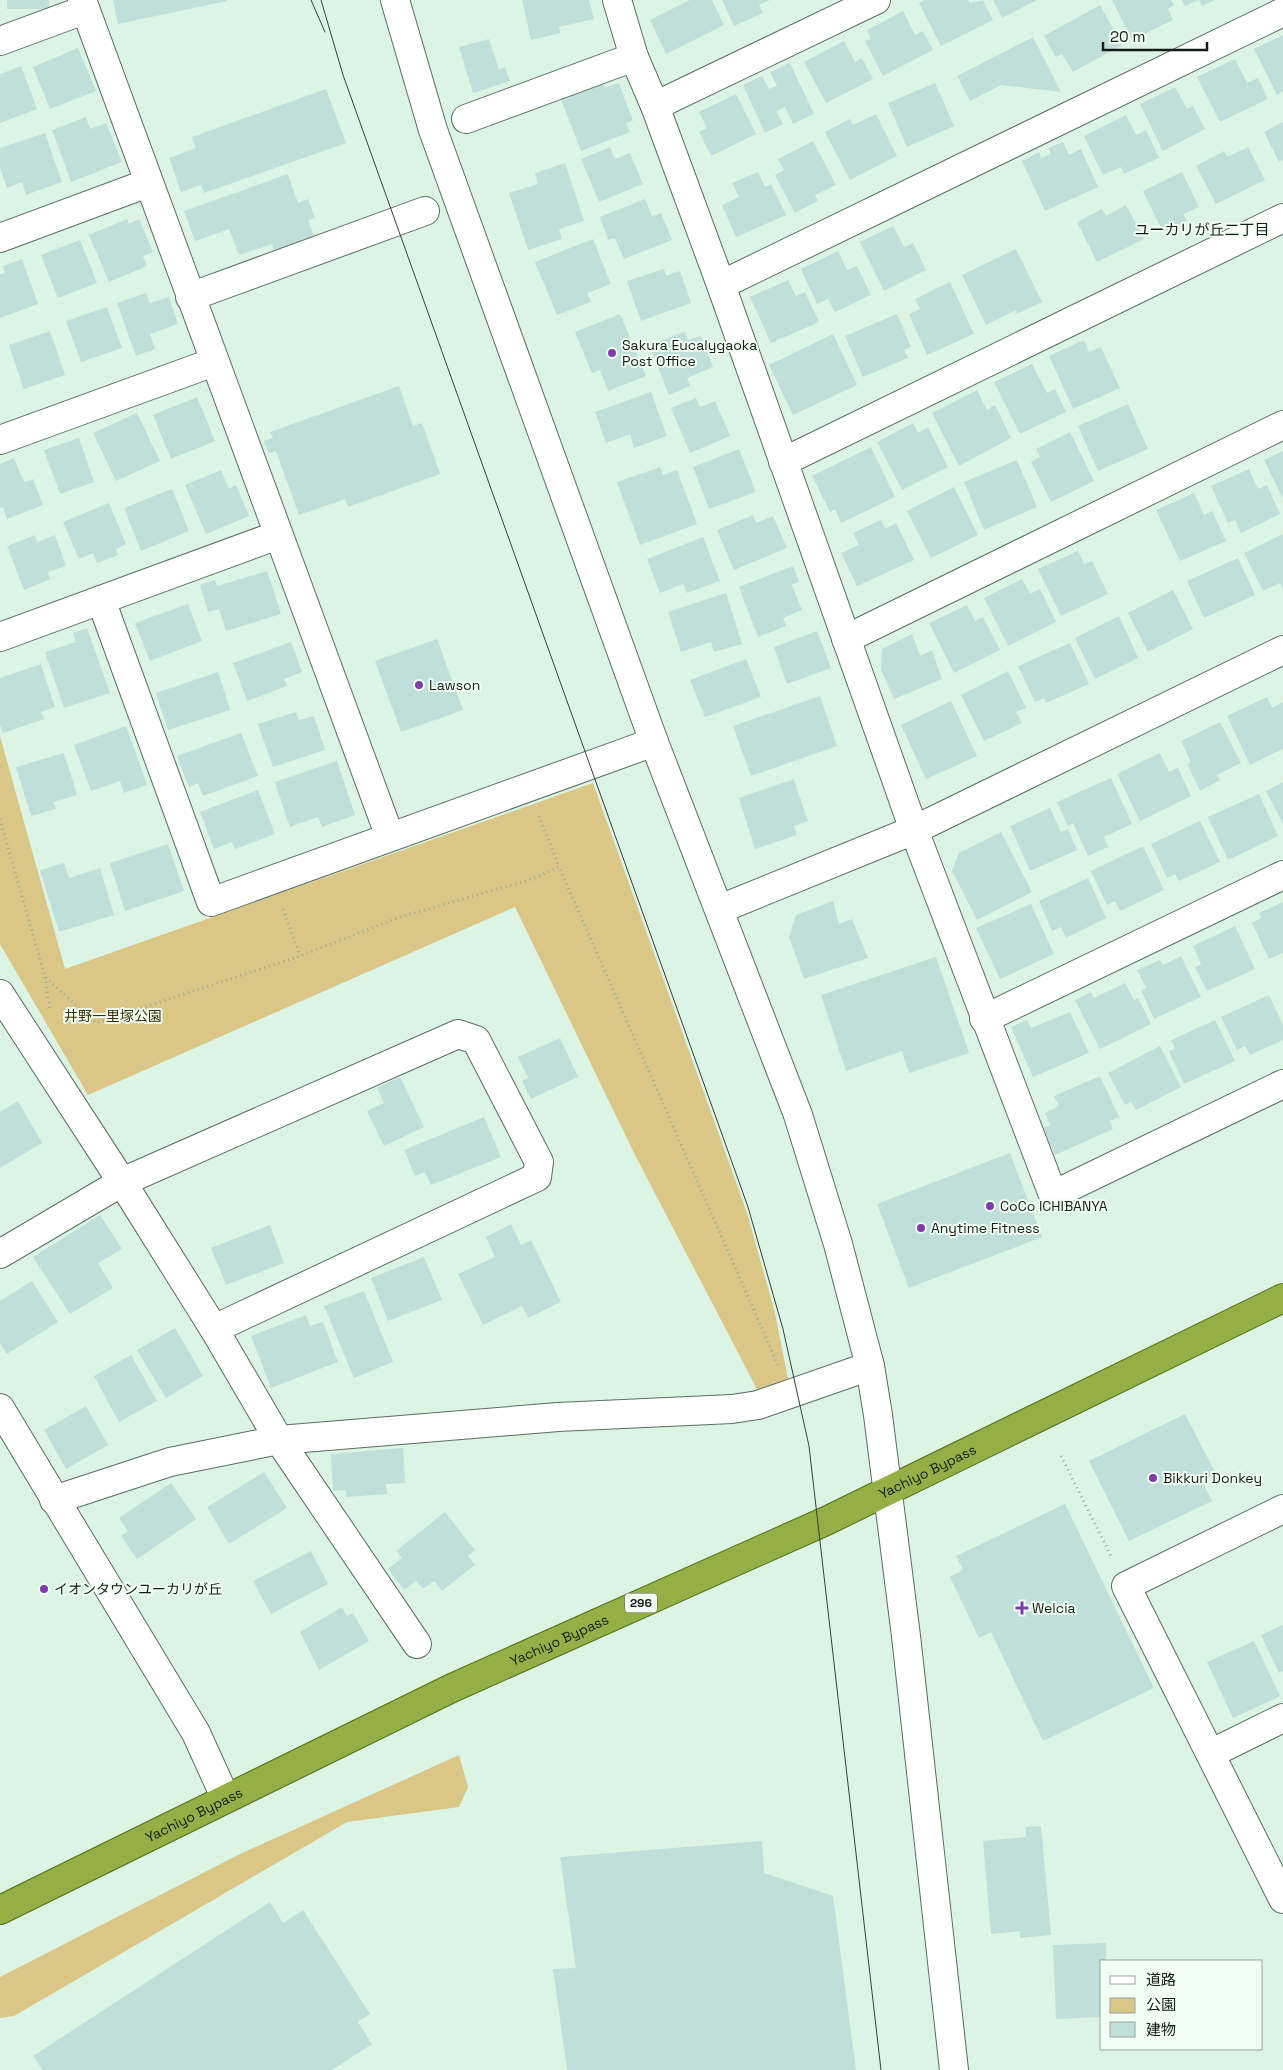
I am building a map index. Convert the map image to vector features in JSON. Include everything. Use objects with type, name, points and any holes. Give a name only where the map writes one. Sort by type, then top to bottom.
[{"type":"highway","name":"Yachiyo Bypass","points":[[0,1910],[225,1797],[452,1688],[817,1525],[1283,1298]]},
{"type":"street","points":[[395,0],[433,130],[654,742],[798,1115],[838,1244],[870,1366],[888,1491],[954,2070]]},
{"type":"street","points":[[617,0],[634,56],[655,106],[721,285],[914,830],[984,1019],[1053,1195],[1283,1084]]},
{"type":"street","points":[[655,106],[876,0]]},
{"type":"street","points":[[0,41],[83,5],[390,837]]},
{"type":"street","points":[[721,285],[1283,12]]},
{"type":"street","points":[[466,119],[634,56]]},
{"type":"street","points":[[0,238],[148,183]]},
{"type":"street","points":[[190,297],[425,211]]},
{"type":"street","points":[[783,462],[1283,218]]},
{"type":"street","points":[[0,440],[214,362]]},
{"type":"street","points":[[846,640],[1283,425]]},
{"type":"street","points":[[0,637],[278,535]]},
{"type":"street","points":[[101,600],[211,902],[654,742]]},
{"type":"street","points":[[720,909],[914,830],[1283,650]]},
{"type":"street","points":[[984,1019],[1283,875]]},
{"type":"street","points":[[0,994],[122,1182],[214,1329],[279,1440],[417,1644]]},
{"type":"street","points":[[0,1254],[122,1182],[458,1034],[476,1040],[539,1162],[537,1177],[214,1329]]},
{"type":"street","points":[[54,1500],[170,1462],[279,1440],[558,1417],[732,1409],[758,1405],[870,1366]]},
{"type":"street","points":[[0,1408],[196,1733],[225,1797]]},
{"type":"street","points":[[1283,1509],[1126,1586],[1212,1753],[1283,1899]]},
{"type":"street","points":[[1212,1753],[1283,1718]]},
{"type":"path","points":[[529,787],[558,866],[779,1368]]},
{"type":"path","points":[[0,819],[44,977],[96,1023],[300,956],[400,917],[532,879],[558,866]]},
{"type":"path","points":[[1061,1456],[1126,1586]]},
{"type":"green space","name":"井野一里塚公園","points":[[0,736],[65,969],[593,783],[747,1213],[775,1313],[789,1384],[758,1391],[635,1155],[515,907],[88,1095],[0,944]]},
{"type":"green space","points":[[459,1755],[468,1787],[459,1807],[347,1822],[14,2016],[0,2018],[0,1977],[240,1854]]},
{"type":"building","points":[[7,0],[49,0],[49,9],[7,9]]},
{"type":"building","points":[[113,0],[227,0],[227,1],[118,24]]},
{"type":"building","points":[[522,0],[589,0],[594,19],[559,27],[560,33],[531,40]]},
{"type":"building","points":[[690,0],[712,0],[724,25],[666,54],[650,20]]},
{"type":"building","points":[[722,0],[770,0],[759,5],[763,13],[734,26]]},
{"type":"building","points":[[925,0],[968,0],[970,3],[983,0],[993,20],[941,46],[919,3]]},
{"type":"building","points":[[993,0],[1037,0],[1002,18]]},
{"type":"building","points":[[1112,0],[1171,0],[1174,5],[1168,9],[1173,20],[1132,40]]},
{"type":"building","points":[[1182,0],[1199,0],[1185,6]]},
{"type":"building","points":[[1199,0],[1215,0],[1202,6]]},
{"type":"building","points":[[1100,5],[1122,45],[1073,72],[1062,54],[1056,57],[1044,36]]},
{"type":"building","points":[[903,11],[915,35],[923,31],[933,50],[883,76],[865,41],[871,39],[867,30]]},
{"type":"building","points":[[1283,35],[1283,91],[1277,95],[1254,49]]},
{"type":"building","points":[[1033,37],[1061,92],[1001,85],[970,101],[957,76]]},
{"type":"building","points":[[489,39],[499,70],[505,67],[510,81],[473,93],[459,47]]},
{"type":"building","points":[[844,41],[855,62],[862,58],[873,79],[826,103],[804,62]]},
{"type":"building","points":[[78,48],[96,91],[50,109],[33,67]]},
{"type":"building","points":[[1235,59],[1247,83],[1258,78],[1268,99],[1220,122],[1197,77]]},
{"type":"building","points":[[790,63],[814,114],[793,124],[785,107],[776,111],[783,124],[765,133],[743,85],[762,76],[769,89],[777,86],[770,72]]},
{"type":"building","points":[[21,66],[37,109],[0,123],[0,74]]},
{"type":"building","points":[[603,83],[605,88],[619,83],[633,121],[626,123],[630,132],[581,151],[561,99]]},
{"type":"building","points":[[935,83],[954,126],[907,147],[888,103]]},
{"type":"building","points":[[1175,87],[1187,109],[1193,106],[1205,129],[1163,151],[1140,104]]},
{"type":"building","points":[[326,89],[346,143],[204,193],[201,185],[181,192],[169,158],[196,148],[192,137]]},
{"type":"building","points":[[736,94],[756,134],[711,156],[699,132],[707,128],[699,112]]},
{"type":"building","points":[[876,114],[897,156],[850,180],[825,132],[850,119],[853,125]]},
{"type":"building","points":[[1126,115],[1136,135],[1146,130],[1159,158],[1124,174],[1121,167],[1103,175],[1084,136]]},
{"type":"building","points":[[86,117],[90,129],[106,123],[122,162],[71,182],[52,130]]},
{"type":"building","points":[[1283,122],[1283,160],[1279,162],[1264,132]]},
{"type":"building","points":[[45,133],[62,182],[26,195],[22,182],[7,188],[0,167],[0,148]]},
{"type":"building","points":[[813,141],[836,185],[815,195],[818,201],[795,213],[775,175],[784,170],[778,159]]},
{"type":"building","points":[[1063,142],[1069,155],[1081,149],[1098,187],[1045,211],[1022,161],[1039,152],[1041,158],[1051,154],[1048,148]]},
{"type":"building","points":[[610,147],[615,159],[630,153],[643,184],[599,202],[581,159]]},
{"type":"building","points":[[1248,147],[1265,180],[1216,204],[1196,166],[1224,151],[1227,157]]},
{"type":"building","points":[[565,163],[584,221],[559,229],[562,239],[528,250],[509,193],[538,184],[535,173]]},
{"type":"building","points":[[758,172],[765,187],[771,184],[786,215],[736,237],[722,205],[739,197],[732,183]]},
{"type":"building","points":[[1182,172],[1199,207],[1183,214],[1187,221],[1163,232],[1143,191]]},
{"type":"building","points":[[288,174],[298,203],[308,199],[315,218],[308,220],[314,237],[274,251],[272,244],[239,255],[229,229],[195,241],[184,211]]},
{"type":"building","points":[[645,199],[652,216],[661,213],[672,240],[624,259],[615,238],[608,240],[600,217]]},
{"type":"building","points":[[1126,205],[1144,239],[1097,262],[1077,222],[1102,209],[1106,216]]},
{"type":"building","points":[[127,219],[129,224],[139,219],[153,252],[143,256],[147,266],[109,282],[89,235]]},
{"type":"building","points":[[893,226],[904,247],[913,243],[926,270],[884,291],[860,242]]},
{"type":"building","points":[[593,239],[611,284],[587,293],[591,302],[557,315],[535,262]]},
{"type":"building","points":[[80,240],[97,283],[58,298],[41,255]]},
{"type":"building","points":[[1016,249],[1042,302],[1017,314],[1016,310],[986,325],[962,275]]},
{"type":"building","points":[[838,251],[847,270],[857,266],[871,295],[835,312],[828,299],[817,304],[801,269]]},
{"type":"building","points":[[22,259],[38,304],[0,318],[0,274],[5,273],[3,266]]},
{"type":"building","points":[[664,269],[666,276],[680,271],[691,303],[641,321],[627,281]]},
{"type":"building","points":[[788,280],[796,296],[805,292],[819,322],[771,343],[750,297]]},
{"type":"building","points":[[950,282],[974,334],[927,355],[909,314],[920,309],[915,299]]},
{"type":"building","points":[[146,293],[150,303],[169,297],[178,324],[150,334],[155,349],[136,356],[117,303]]},
{"type":"building","points":[[107,307],[122,348],[81,362],[66,321]]},
{"type":"building","points":[[620,314],[646,376],[608,391],[600,370],[592,373],[575,332]]},
{"type":"building","points":[[897,314],[911,347],[904,350],[908,358],[863,377],[845,336]]},
{"type":"building","points":[[50,331],[65,375],[24,389],[9,345]]},
{"type":"building","points":[[684,332],[688,340],[701,336],[713,367],[687,378],[690,386],[669,395],[649,345]]},
{"type":"building","points":[[833,334],[857,385],[793,415],[769,365]]},
{"type":"building","points":[[1084,340],[1089,352],[1101,347],[1120,388],[1073,409],[1049,356]]},
{"type":"building","points":[[1032,364],[1047,393],[1055,389],[1066,412],[1020,434],[994,382]]},
{"type":"building","points":[[399,386],[413,426],[422,423],[440,474],[348,507],[345,499],[299,515],[276,451],[269,453],[264,441],[273,438],[270,432]]},
{"type":"building","points":[[977,390],[987,410],[995,405],[1011,438],[959,466],[932,413]]},
{"type":"building","points":[[651,392],[667,436],[634,448],[630,434],[606,443],[595,412]]},
{"type":"building","points":[[197,397],[215,441],[171,459],[153,415]]},
{"type":"building","points":[[696,398],[700,407],[715,401],[730,436],[690,453],[671,408]]},
{"type":"building","points":[[1128,404],[1148,449],[1098,471],[1078,426]]},
{"type":"building","points":[[137,413],[160,461],[116,481],[93,433]]},
{"type":"building","points":[[913,423],[918,433],[928,427],[948,467],[902,490],[877,442]]},
{"type":"building","points":[[1070,432],[1094,481],[1051,502],[1031,462],[1040,457],[1036,449]]},
{"type":"building","points":[[79,438],[94,482],[60,494],[44,450]]},
{"type":"building","points":[[871,447],[895,497],[841,523],[835,509],[830,512],[812,476]]},
{"type":"building","points":[[739,449],[756,492],[709,509],[693,467]]},
{"type":"building","points":[[1283,451],[1283,499],[1264,460]]},
{"type":"building","points":[[14,458],[24,482],[33,479],[43,505],[7,519],[3,507],[0,508],[0,464]]},
{"type":"building","points":[[1017,460],[1037,507],[984,530],[964,482]]},
{"type":"building","points":[[660,467],[663,475],[677,470],[697,524],[640,545],[617,482]]},
{"type":"building","points":[[1249,469],[1258,489],[1267,485],[1280,514],[1241,533],[1235,520],[1228,523],[1211,486]]},
{"type":"building","points":[[221,470],[229,489],[236,485],[249,516],[206,534],[185,485]]},
{"type":"building","points":[[954,487],[978,535],[931,558],[907,511]]},
{"type":"building","points":[[172,489],[189,531],[141,551],[124,508]]},
{"type":"building","points":[[1194,493],[1204,515],[1212,511],[1226,541],[1180,561],[1156,510]]},
{"type":"building","points":[[109,503],[126,544],[116,549],[118,555],[97,563],[93,553],[79,559],[63,522]]},
{"type":"building","points":[[753,515],[756,523],[773,516],[787,548],[734,570],[717,530]]},
{"type":"building","points":[[881,520],[885,529],[896,523],[914,560],[857,586],[841,553],[859,545],[853,533]]},
{"type":"building","points":[[1283,534],[1283,589],[1280,583],[1263,591],[1244,553]]},
{"type":"building","points":[[35,535],[37,542],[55,535],[66,566],[48,572],[50,579],[24,590],[7,546]]},
{"type":"building","points":[[703,537],[720,581],[687,593],[683,584],[660,593],[647,559]]},
{"type":"building","points":[[1078,551],[1084,564],[1092,561],[1108,594],[1061,616],[1038,569]]},
{"type":"building","points":[[1238,558],[1255,595],[1204,618],[1187,581]]},
{"type":"building","points":[[793,566],[799,582],[792,585],[802,610],[783,618],[786,626],[758,637],[739,587]]},
{"type":"building","points":[[267,571],[281,614],[226,631],[219,609],[208,612],[200,585],[215,580],[217,586]]},
{"type":"building","points":[[1022,579],[1030,594],[1040,589],[1056,622],[1008,646],[984,598]]},
{"type":"building","points":[[1173,590],[1193,629],[1148,652],[1128,613]]},
{"type":"building","points":[[726,593],[742,644],[714,652],[711,642],[681,652],[668,612]]},
{"type":"building","points":[[188,604],[202,641],[150,661],[135,623]]},
{"type":"building","points":[[967,605],[975,621],[983,617],[1000,650],[954,673],[929,623]]},
{"type":"building","points":[[1119,616],[1138,658],[1095,679],[1075,638]]},
{"type":"building","points":[[87,628],[110,693],[64,708],[45,652],[76,642],[73,633]]},
{"type":"building","points":[[817,631],[831,668],[787,684],[774,647]]},
{"type":"building","points":[[912,634],[920,656],[932,650],[942,679],[894,699],[881,670],[882,649]]},
{"type":"building","name":"Lawson","points":[[437,639],[463,710],[401,732],[375,661]]},
{"type":"building","points":[[291,642],[302,672],[284,679],[287,686],[247,701],[233,663]]},
{"type":"building","points":[[1070,643],[1089,684],[1046,703],[1044,698],[1035,702],[1018,666]]},
{"type":"building","points":[[746,659],[761,697],[705,717],[690,680]]},
{"type":"building","points":[[41,664],[55,707],[41,712],[44,719],[3,733],[0,725],[0,678]]},
{"type":"building","points":[[1008,671],[1026,708],[1016,712],[1022,723],[984,741],[961,695]]},
{"type":"building","points":[[218,672],[230,710],[168,730],[156,693]]},
{"type":"building","points":[[820,696],[837,746],[751,776],[733,726]]},
{"type":"building","points":[[1267,697],[1272,708],[1283,702],[1283,749],[1250,765],[1227,716]]},
{"type":"building","points":[[951,701],[977,756],[926,779],[901,725]]},
{"type":"building","points":[[296,712],[299,720],[314,716],[325,750],[273,767],[258,724]]},
{"type":"building","points":[[1220,722],[1241,763],[1217,775],[1220,780],[1200,791],[1187,764],[1191,762],[1181,741]]},
{"type":"building","points":[[126,726],[147,785],[124,793],[120,781],[91,791],[74,745]]},
{"type":"building","points":[[241,733],[258,776],[203,796],[198,783],[189,787],[177,756]]},
{"type":"building","points":[[64,753],[77,795],[53,802],[56,809],[31,816],[16,767]]},
{"type":"building","points":[[1160,753],[1169,772],[1178,768],[1191,796],[1140,821],[1117,774]]},
{"type":"building","points":[[337,761],[355,815],[322,827],[318,817],[290,827],[275,782]]},
{"type":"building","points":[[1111,778],[1132,824],[1104,837],[1108,847],[1088,856],[1073,823],[1068,826],[1057,802]]},
{"type":"building","points":[[794,779],[808,821],[794,826],[797,835],[755,849],[739,798]]},
{"type":"building","points":[[1283,782],[1283,824],[1266,791]]},
{"type":"building","points":[[258,790],[275,834],[235,849],[232,842],[214,849],[200,812]]},
{"type":"building","points":[[1259,794],[1278,836],[1228,860],[1208,817]]},
{"type":"building","points":[[1050,808],[1061,832],[1068,829],[1077,850],[1030,871],[1010,826]]},
{"type":"building","points":[[1200,821],[1220,862],[1179,881],[1175,874],[1167,878],[1151,844]]},
{"type":"building","points":[[1001,832],[1032,892],[977,920],[952,871],[959,853]]},
{"type":"building","points":[[168,844],[184,891],[125,911],[110,863]]},
{"type":"building","points":[[1143,846],[1164,890],[1120,911],[1115,901],[1107,905],[1091,871]]},
{"type":"building","points":[[64,863],[69,878],[100,868],[114,915],[59,932],[40,870]]},
{"type":"building","points":[[1088,878],[1106,918],[1066,938],[1061,927],[1052,931],[1039,901]]},
{"type":"building","points":[[833,901],[839,924],[852,919],[868,958],[804,979],[789,937],[796,915]]},
{"type":"building","points":[[1283,902],[1283,953],[1269,959],[1252,923],[1261,918],[1259,913]]},
{"type":"building","points":[[1031,904],[1054,954],[1000,979],[976,928]]},
{"type":"building","points":[[1235,926],[1255,969],[1207,991],[1195,967],[1201,964],[1193,946]]},
{"type":"building","points":[[1181,956],[1201,997],[1154,1019],[1141,990],[1146,988],[1137,970],[1160,960],[1163,965]]},
{"type":"building","points":[[936,957],[969,1053],[909,1073],[902,1051],[846,1071],[821,995]]},
{"type":"building","points":[[1125,983],[1134,1000],[1138,998],[1151,1024],[1100,1049],[1075,1000],[1091,992],[1094,998]]},
{"type":"building","points":[[1269,995],[1283,1025],[1283,1040],[1250,1055],[1245,1046],[1237,1050],[1221,1017]]},
{"type":"building","points":[[1070,1012],[1089,1053],[1033,1077],[1011,1027],[1027,1020],[1031,1028]]},
{"type":"building","points":[[1215,1020],[1235,1061],[1184,1084],[1169,1051],[1175,1048],[1171,1040]]},
{"type":"building","points":[[560,1038],[578,1077],[531,1099],[522,1081],[528,1078],[518,1057]]},
{"type":"building","points":[[1160,1046],[1181,1087],[1136,1110],[1131,1102],[1125,1105],[1108,1073]]},
{"type":"building","points":[[1100,1076],[1119,1117],[1110,1121],[1113,1129],[1055,1155],[1043,1128],[1050,1125],[1045,1113],[1059,1106],[1054,1096]]},
{"type":"building","points":[[400,1077],[424,1127],[384,1146],[367,1111],[384,1103],[377,1088]]},
{"type":"building","points":[[18,1101],[42,1143],[0,1168],[0,1112]]},
{"type":"building","points":[[484,1117],[501,1157],[431,1185],[425,1172],[415,1176],[404,1150]]},
{"type":"building","points":[[1010,1153],[1042,1237],[909,1288],[877,1204]]},
{"type":"building","points":[[100,1215],[122,1249],[98,1263],[113,1288],[70,1314],[33,1257]]},
{"type":"building","points":[[511,1224],[521,1245],[531,1240],[561,1302],[528,1318],[522,1306],[483,1325],[458,1274],[495,1257],[486,1237]]},
{"type":"building","points":[[270,1225],[284,1263],[226,1285],[211,1248]]},
{"type":"building","points":[[424,1257],[442,1300],[388,1321],[371,1278]]},
{"type":"building","points":[[32,1281],[58,1322],[7,1354],[0,1343],[0,1301]]},
{"type":"building","points":[[364,1291],[393,1362],[354,1378],[324,1306]]},
{"type":"building","points":[[306,1315],[310,1326],[323,1322],[338,1362],[271,1388],[251,1336]]},
{"type":"building","points":[[175,1328],[203,1376],[166,1398],[137,1350]]},
{"type":"building","points":[[131,1355],[157,1401],[119,1422],[94,1376]]},
{"type":"building","points":[[86,1406],[108,1445],[66,1469],[44,1430]]},
{"type":"building","name":"Bikkuri Donkey","points":[[1185,1414],[1216,1474],[1202,1481],[1212,1501],[1129,1541],[1089,1461]]},
{"type":"building","points":[[403,1448],[405,1483],[386,1484],[387,1494],[346,1497],[346,1490],[333,1491],[331,1454]]},
{"type":"building","points":[[264,1472],[287,1508],[229,1544],[207,1507]]},
{"type":"building","points":[[171,1483],[196,1519],[137,1559],[121,1536],[128,1531],[119,1518]]},
{"type":"building","points":[[1065,1504],[1154,1688],[1043,1741],[991,1632],[979,1638],[950,1577],[963,1570],[956,1556]]},
{"type":"building","points":[[445,1512],[475,1550],[468,1556],[475,1565],[442,1591],[434,1581],[423,1589],[416,1581],[404,1590],[388,1569],[402,1558],[396,1551]]},
{"type":"building","points":[[311,1551],[328,1584],[271,1614],[253,1581]]},
{"type":"building","points":[[342,1607],[347,1616],[353,1613],[369,1641],[319,1670],[300,1632]]},
{"type":"building","points":[[1283,1625],[1283,1671],[1279,1673],[1261,1635]]},
{"type":"building","points":[[1254,1641],[1280,1696],[1233,1718],[1207,1662]]},
{"type":"building","points":[[1041,1826],[1051,1935],[1020,1938],[1020,1931],[991,1934],[983,1841],[1026,1837],[1026,1827]]},
{"type":"building","points":[[762,1841],[764,1873],[833,1896],[856,2070],[567,2070],[553,1969],[576,1968],[560,1857]]},
{"type":"building","points":[[270,1902],[283,1923],[303,1910],[370,2014],[358,2022],[372,2044],[332,2070],[43,2070],[33,2056]]},
{"type":"building","points":[[1106,1943],[1106,1960],[1100,1960],[1100,2017],[1056,2019],[1053,1945]]},
{"type":"tram line","points":[[311,0],[325,32]]},
{"type":"tram line","points":[[321,0],[343,75],[748,1207],[783,1329],[809,1446],[881,2070]]},
{"type":"place","name":"Sakura Eucalygaoka Post Office","points":[[612,353]]},
{"type":"place","name":"Lawson","points":[[419,685]]},
{"type":"place","name":"CoCo ICHIBANYA","points":[[990,1206]]},
{"type":"place","name":"Anytime Fitness","points":[[921,1228]]},
{"type":"place","name":"Bikkuri Donkey","points":[[1153,1478]]},
{"type":"place","name":"イオンタウンユーカリが丘","points":[[44,1589]]},
{"type":"place","name":"Welcia","points":[[1022,1608]]},
{"type":"district","name":"ユーカリが丘二丁目","points":[[1202,229]]}]
